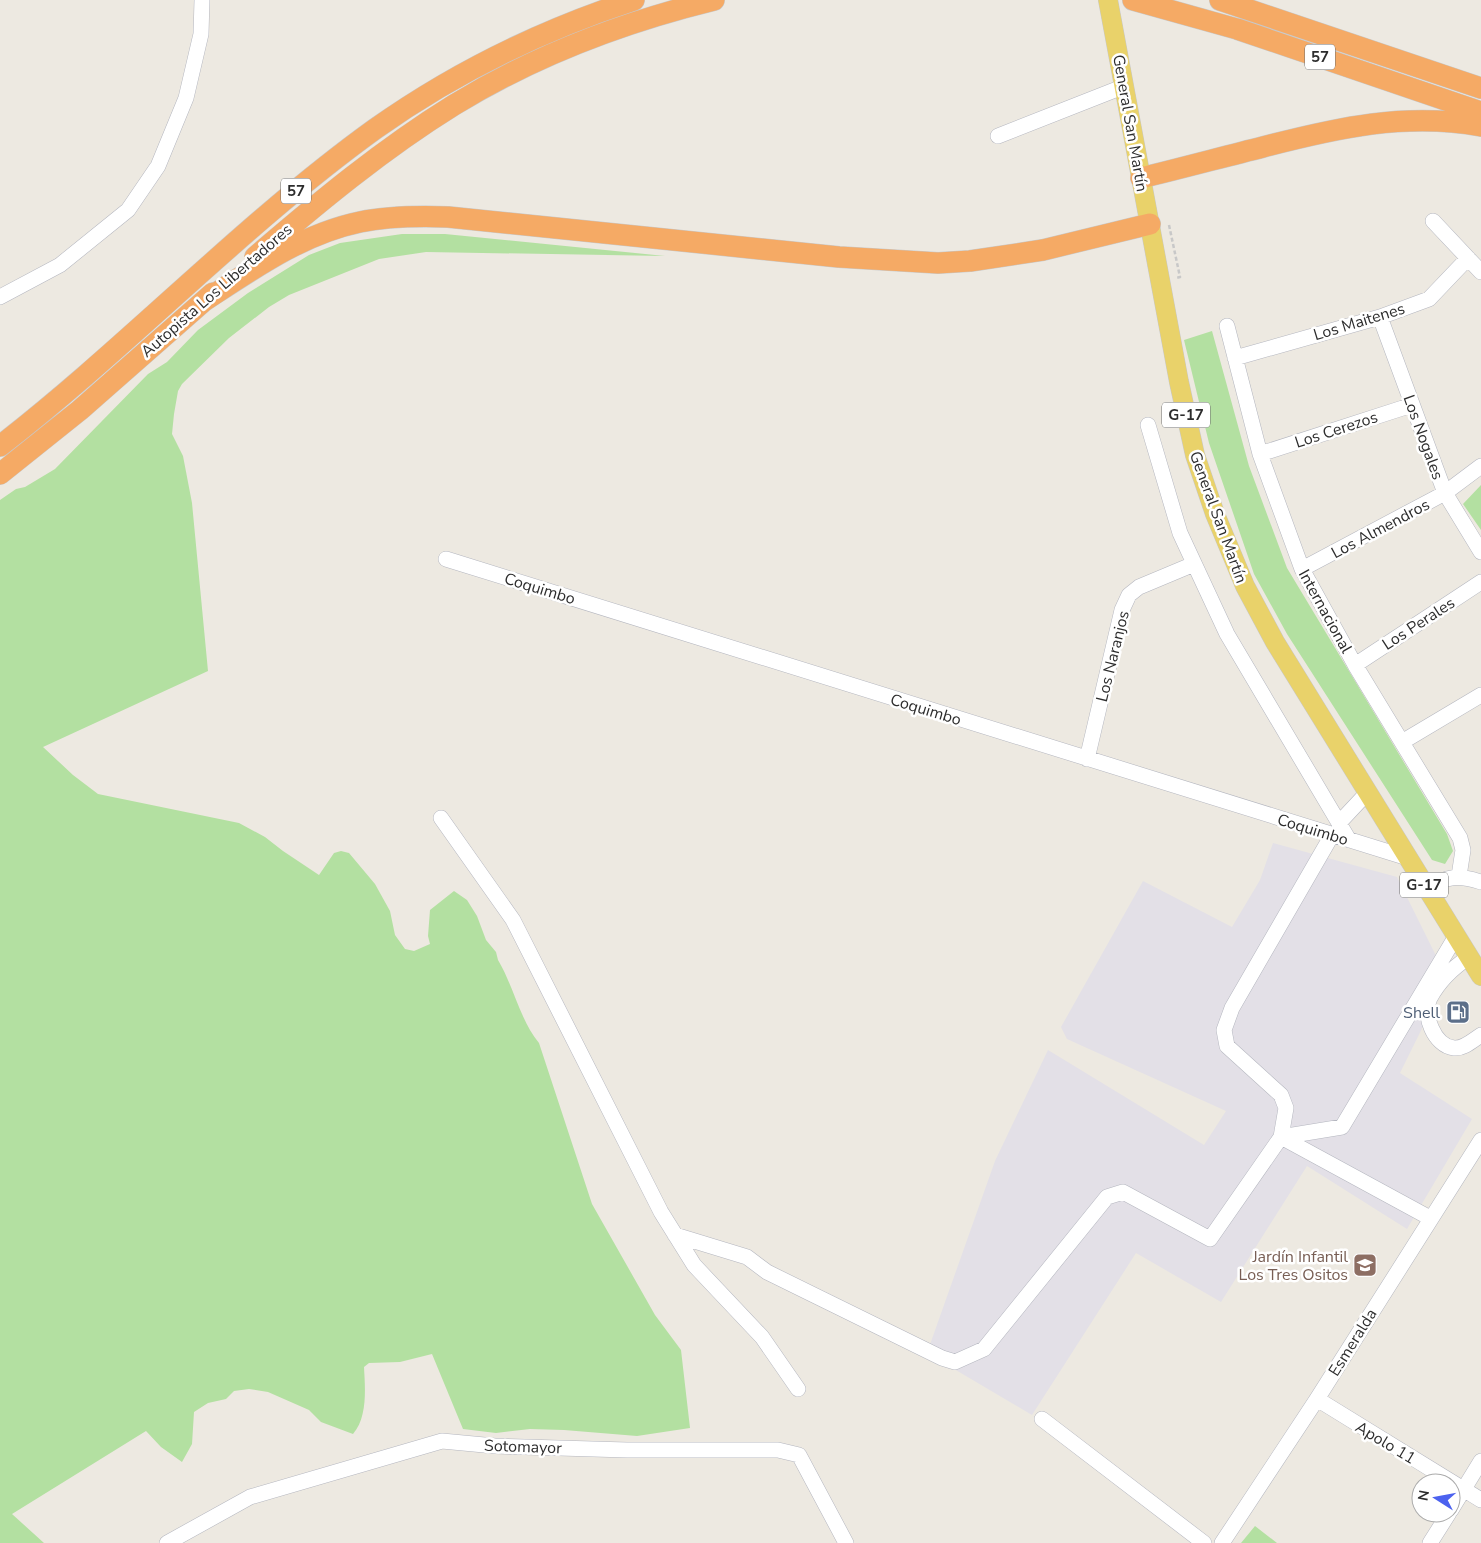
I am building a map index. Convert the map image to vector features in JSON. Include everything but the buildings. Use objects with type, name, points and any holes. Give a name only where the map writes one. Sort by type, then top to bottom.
[{"type":"highway","name":"Autopista Los Libertadores","points":[[0,446],[89,373],[282,202],[376,129],[442,86],[508,51],[587,16],[634,0]]},
{"type":"highway","name":"Autopista Los Libertadores","points":[[0,474],[80,410],[346,180],[456,104],[501,80],[577,45],[641,20],[714,0]]},
{"type":"highway","name":"57","points":[[1134,0],[1237,29],[1481,112]]},
{"type":"highway","name":"57","points":[[1220,0],[1481,88]]},
{"type":"highway","points":[[1142,178],[1315,133],[1355,125],[1412,119],[1444,120],[1481,126]]},
{"type":"highway","points":[[204,301],[277,254],[306,240],[332,230],[386,218],[448,217],[839,258],[938,263],[970,261],[1043,250],[1150,224]]},
{"type":"main road","name":"General San Martín","points":[[1108,0],[1179,382],[1195,455],[1215,514],[1245,586],[1275,642],[1481,976]]},
{"type":"street","points":[[0,296],[60,265],[128,210],[158,166],[186,98],[201,34],[202,0]]},
{"type":"street","points":[[998,136],[1125,86]]},
{"type":"street","points":[[1433,221],[1481,272]]},
{"type":"street","name":"Los Maitenes","points":[[1235,358],[1380,317],[1429,298],[1468,258]]},
{"type":"street","name":"Los Nogales","points":[[1380,317],[1445,493],[1481,552]]},
{"type":"street","name":"Internacional","points":[[1227,326],[1260,454],[1302,569],[1355,665],[1460,838],[1463,850],[1459,876]]},
{"type":"street","name":"Los Cerezos","points":[[1260,454],[1412,404]]},
{"type":"street","points":[[675,1235],[747,1257],[767,1272],[942,1358],[955,1362],[984,1349],[1107,1198],[1123,1192],[1210,1239],[1281,1137],[1286,1108],[1281,1095],[1227,1046],[1224,1030],[1232,1008],[1335,829],[1227,634],[1194,564],[1180,533],[1148,425]]},
{"type":"street","name":"Los Almendros","points":[[1302,569],[1445,493],[1481,466]]},
{"type":"street","name":"Coquimbo","points":[[446,559],[1087,759],[1335,829],[1349,840],[1408,858]]},
{"type":"street","name":"Los Naranjos","points":[[1087,759],[1122,610],[1129,595],[1139,588],[1194,564]]},
{"type":"street","name":"Los Perales","points":[[1355,665],[1481,582]]},
{"type":"street","points":[[1402,742],[1481,695]]},
{"type":"street","name":"Coquimbo","points":[[1335,829],[1367,793]]},
{"type":"street","points":[[441,818],[513,920],[661,1212],[675,1235],[694,1265],[762,1337],[798,1389]]},
{"type":"street","points":[[1427,890],[1444,878],[1459,876],[1481,882]]},
{"type":"street","points":[[1281,1137],[1342,1127],[1456,936]]},
{"type":"street","points":[[1469,957],[1452,969],[1430,999],[1427,1013],[1432,1029],[1441,1042],[1453,1048],[1464,1046],[1481,1035]]},
{"type":"street","points":[[1281,1137],[1430,1218]]},
{"type":"street","name":"Esmeralda","points":[[1222,1543],[1317,1399],[1481,1140]]},
{"type":"street","name":"Apolo 11","points":[[1317,1399],[1481,1500]]},
{"type":"street","points":[[1042,1419],[1204,1543]]},
{"type":"street","name":"Sotomayor","points":[[167,1543],[250,1498],[442,1441],[495,1446],[627,1450],[778,1450],[799,1455],[846,1543]]},
{"type":"street","points":[[1461,1494],[1481,1461]]},
{"type":"street","points":[[1430,1543],[1443,1523]]},
{"type":"shaded area","points":[[1273,843],[1397,877],[1447,978],[1400,1073],[1472,1119],[1407,1229],[1307,1166],[1221,1302],[1136,1253],[1032,1415],[927,1353],[995,1161],[1048,1050],[1204,1145],[1226,1111],[1067,1039],[1061,1027],[1143,881],[1232,927],[1260,880]]},
{"type":"green space","points":[[402,234],[445,234],[665,256],[426,252],[379,259],[289,295],[269,307],[229,338],[182,384],[178,391],[172,434],[183,456],[192,503],[208,671],[43,747],[73,775],[98,794],[239,823],[265,837],[319,875],[334,853],[341,851],[349,853],[375,884],[390,911],[395,935],[405,949],[414,951],[430,944],[428,936],[430,910],[454,891],[467,900],[477,916],[486,940],[496,952],[522,1014],[539,1043],[592,1204],[655,1315],[681,1350],[690,1428],[637,1436],[564,1430],[530,1429],[496,1433],[463,1429],[432,1354],[400,1362],[369,1363],[364,1367],[365,1393],[363,1411],[358,1427],[353,1434],[321,1422],[309,1410],[268,1392],[249,1389],[234,1391],[226,1399],[208,1403],[194,1412],[192,1444],[182,1462],[161,1447],[146,1431],[12,1514],[44,1543],[0,1543],[0,500],[16,489],[25,487],[55,469],[148,374],[167,362],[198,330],[248,293],[309,255],[340,243]]},
{"type":"green space","points":[[1212,331],[1249,466],[1287,568],[1447,834],[1453,851],[1445,864],[1432,860],[1287,634],[1254,574],[1209,443],[1184,340]]},
{"type":"green space","points":[[1481,485],[1481,530],[1463,504]]},
{"type":"green space","points":[[1255,1526],[1277,1543],[1241,1543]]},
{"type":"place","name":"Shell","points":[[1458,1012]]},
{"type":"place","name":"Jardín Infantil Los Tres Ositos","points":[[1365,1265]]}]
